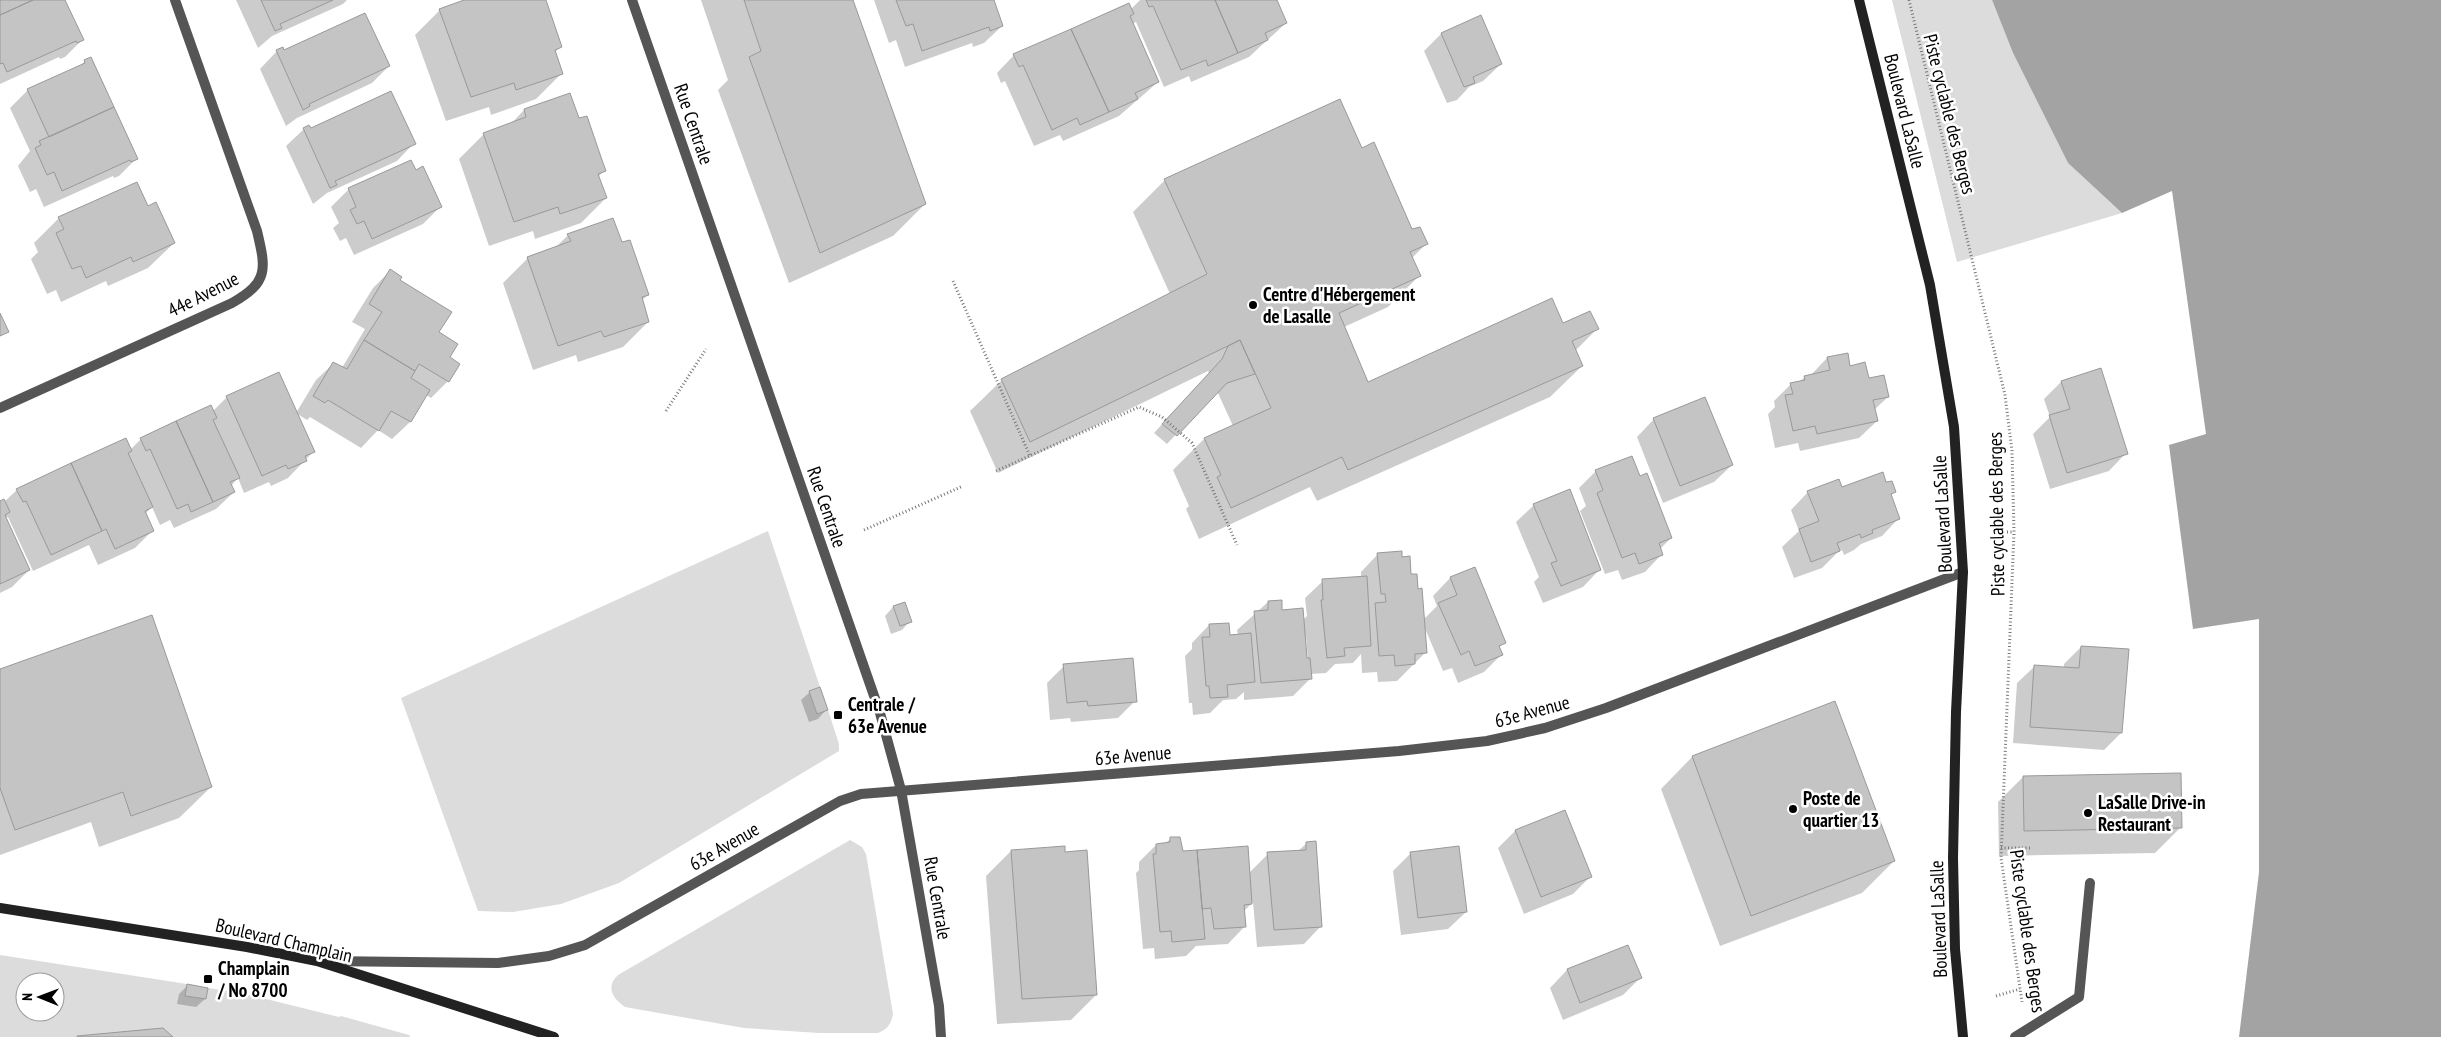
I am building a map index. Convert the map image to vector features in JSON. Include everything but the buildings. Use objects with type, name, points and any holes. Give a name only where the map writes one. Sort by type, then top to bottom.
[{"type":"main road","name":"Boulevard LaSalle","points":[[1859,0],[1916,225],[1941,346],[1954,427],[1963,572],[1955,732],[1952,858],[1955,950],[1963,1037]]},
{"type":"main road","name":"Boulevard Champlain","points":[[0,908],[170,934],[317,961],[554,1037]]},
{"type":"street","name":"44e Avenue","points":[[0,408],[232,303],[251,292],[262,277],[263,255],[257,231],[175,0]]},
{"type":"street","name":"Rue Centrale","points":[[632,0],[880,713],[901,790],[939,1006],[941,1037]]},
{"type":"street","name":"63e Avenue","points":[[317,961],[498,963],[548,956],[585,945],[840,800],[861,794],[1398,751],[1487,741],[1546,728],[1606,708],[1963,572]]},
{"type":"street","points":[[2015,1037],[2079,996],[2090,883]]},
{"type":"path","name":"Piste cyclable des Berges","points":[[1909,0],[2006,395],[2012,451],[2014,532],[2001,848],[2003,880],[2028,1030]]},
{"type":"path","points":[[953,281],[1030,456]]},
{"type":"path","points":[[666,411],[706,349]]},
{"type":"path","points":[[996,471],[1139,407],[1162,417],[1192,443],[1237,546]]},
{"type":"path","points":[[864,530],[963,486]]},
{"type":"path","points":[[1993,532],[2014,532]]},
{"type":"path","points":[[2001,848],[2030,848]]},
{"type":"path","points":[[1996,996],[2020,989]]},
{"type":"shaded area","points":[[1892,0],[1992,0],[2013,53],[2068,163],[2122,213],[1957,262]]},
{"type":"shaded area","points":[[1992,0],[2441,0],[2441,1037],[2239,1037],[2259,872],[2259,619],[2193,629],[2169,445],[2206,434],[2172,191],[2122,213],[2068,163],[2013,53]]},
{"type":"shaded area","points":[[768,531],[820,687],[809,691],[817,714],[828,710],[839,744],[839,751],[619,883],[561,904],[513,912],[478,911],[401,698]]},
{"type":"shaded area","points":[[850,840],[862,847],[866,854],[893,1014],[890,1023],[884,1030],[878,1033],[819,1033],[744,1028],[625,1007],[614,997],[611,988],[614,979],[618,975]]},
{"type":"shaded area","points":[[0,955],[187,984],[185,996],[206,999],[208,988],[242,993],[341,1016],[409,1035],[410,1037],[0,1037]]},
{"type":"place","name":"Centre d'Hébergement de Lasalle","points":[[1253,305]]},
{"type":"place","name":"Centrale / 63e Avenue","points":[[838,715]]},
{"type":"place","name":"Poste de quartier 13","points":[[1793,809]]},
{"type":"place","name":"LaSalle Drive-in Restaurant","points":[[2088,813]]},
{"type":"place","name":"Champlain / No 8700","points":[[208,979]]}]
